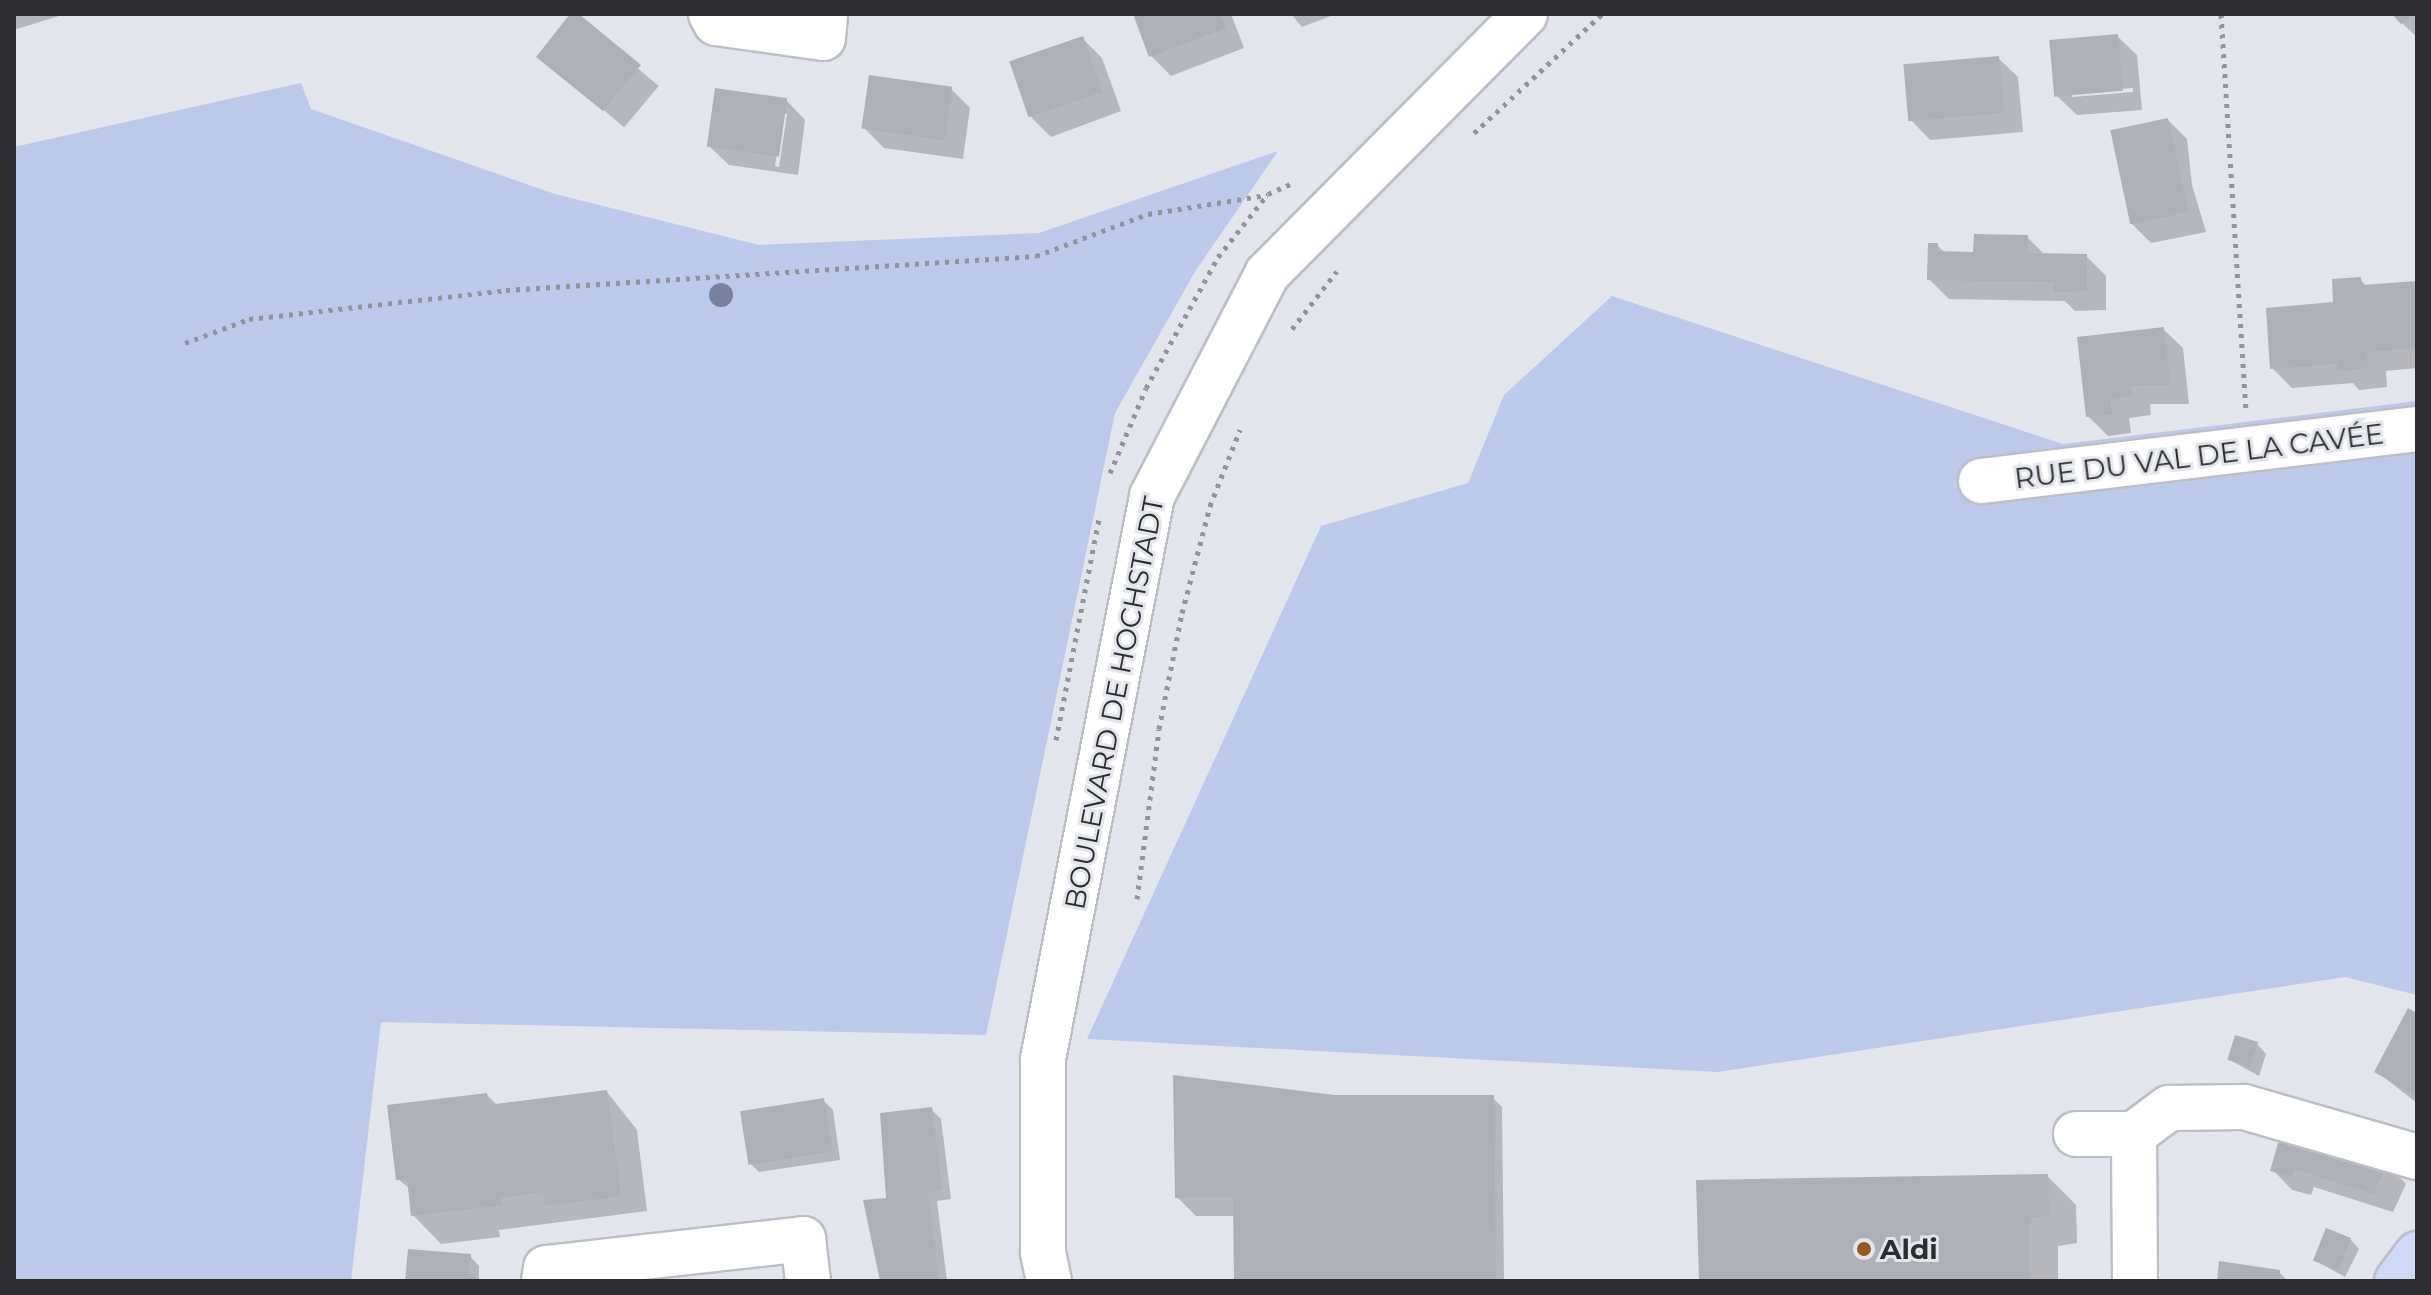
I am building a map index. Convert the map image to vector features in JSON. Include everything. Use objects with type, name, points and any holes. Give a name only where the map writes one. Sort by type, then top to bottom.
[{"type":"main road","points":[[2397,1281],[2417,1254]]},
{"type":"street","points":[[711,14],[716,23],[823,38],[825,14]]},
{"type":"street","name":"BOULEVARD DE HOCHSTADT","points":[[1049,1281],[1043,1252],[1043,1059],[1152,496],[1267,274],[1525,14]]},
{"type":"street","name":"RUE DU VAL DE LA CAVÉE","points":[[1981,481],[2248,453],[2417,429]]},
{"type":"street","points":[[2076,1134],[2134,1134],[2169,1108],[2244,1107],[2417,1157]]},
{"type":"street","points":[[2134,1134],[2135,1281]]},
{"type":"street","points":[[544,1281],[546,1268],[803,1239],[808,1281]]},
{"type":"path","points":[[1463,143],[1602,14]]},
{"type":"path","points":[[2221,14],[2248,453]]},
{"type":"path","points":[[185,343],[249,319],[506,290],[1036,256],[1148,214],[1268,194]]},
{"type":"path","points":[[1287,338],[1345,261]]},
{"type":"path","points":[[1137,899],[1159,729],[1182,613],[1210,506],[1243,423]]},
{"type":"shaded area","points":[[301,83],[311,109],[555,194],[759,245],[1039,233],[1278,151],[1196,270],[1115,413],[986,1035],[381,1022],[351,1281],[14,1281],[14,147]]},
{"type":"shaded area","points":[[1612,296],[2063,444],[2417,401],[2417,995],[2345,977],[1718,1072],[1087,1039],[1321,526],[1468,483],[1504,395]]},
{"type":"building","points":[[570,14],[579,14],[641,65],[603,111],[536,57]]},
{"type":"building","points":[[1133,14],[1220,14],[1226,28],[1149,57]]},
{"type":"building","points":[[2392,14],[2414,14],[2401,24]]},
{"type":"building","points":[[2118,34],[2123,91],[2054,97],[2049,40]]},
{"type":"building","points":[[1083,36],[1102,92],[1028,117],[1009,61]]},
{"type":"building","points":[[1999,56],[2004,113],[1908,121],[1903,64]]},
{"type":"building","points":[[869,75],[952,87],[945,140],[861,128]]},
{"type":"building","points":[[715,88],[787,98],[779,157],[707,146]]},
{"type":"building","points":[[2168,118],[2188,212],[2130,224],[2110,130]]},
{"type":"building","points":[[1974,234],[2028,235],[2028,253],[2087,254],[2087,291],[2054,292],[2053,282],[1927,280],[1928,243],[1938,243],[1938,251],[1973,252]]},
{"type":"building","points":[[2361,277],[2362,285],[2417,281],[2417,348],[2367,352],[2368,368],[2338,371],[2337,364],[2270,369],[2266,308],[2333,302],[2332,279]]},
{"type":"building","points":[[2164,327],[2170,385],[2132,386],[2133,396],[2110,399],[2112,414],[2086,417],[2077,337]]},
{"type":"building","points":[[2408,1008],[2417,1013],[2417,1096],[2374,1072]]},
{"type":"building","points":[[2235,1035],[2258,1042],[2250,1067],[2227,1060]]},
{"type":"building","points":[[1173,1075],[1334,1095],[1494,1095],[1496,1281],[1234,1281],[1233,1198],[1175,1198]]},
{"type":"building","points":[[607,1090],[621,1196],[545,1206],[543,1192],[501,1198],[502,1205],[411,1216],[407,1179],[396,1180],[387,1105],[487,1093],[489,1105]]},
{"type":"building","points":[[824,1098],[832,1151],[748,1165],[740,1111]]},
{"type":"building","points":[[932,1107],[942,1190],[928,1192],[939,1281],[880,1281],[863,1200],[886,1198],[880,1113]]},
{"type":"building","points":[[2282,1129],[2388,1163],[2373,1194],[2294,1169],[2292,1177],[2270,1171]]},
{"type":"building","name":"Aldi","points":[[2048,1174],[2049,1215],[2030,1218],[2030,1281],[1699,1281],[1696,1180]]},
{"type":"building","points":[[2326,1228],[2351,1238],[2338,1271],[2313,1260]]},
{"type":"building","points":[[408,1249],[471,1254],[469,1274],[475,1274],[475,1281],[405,1281]]},
{"type":"building","points":[[2219,1261],[2280,1270],[2280,1281],[2217,1281]]},
{"type":"place","name":"Aldi","points":[[1864,1249]]}]
